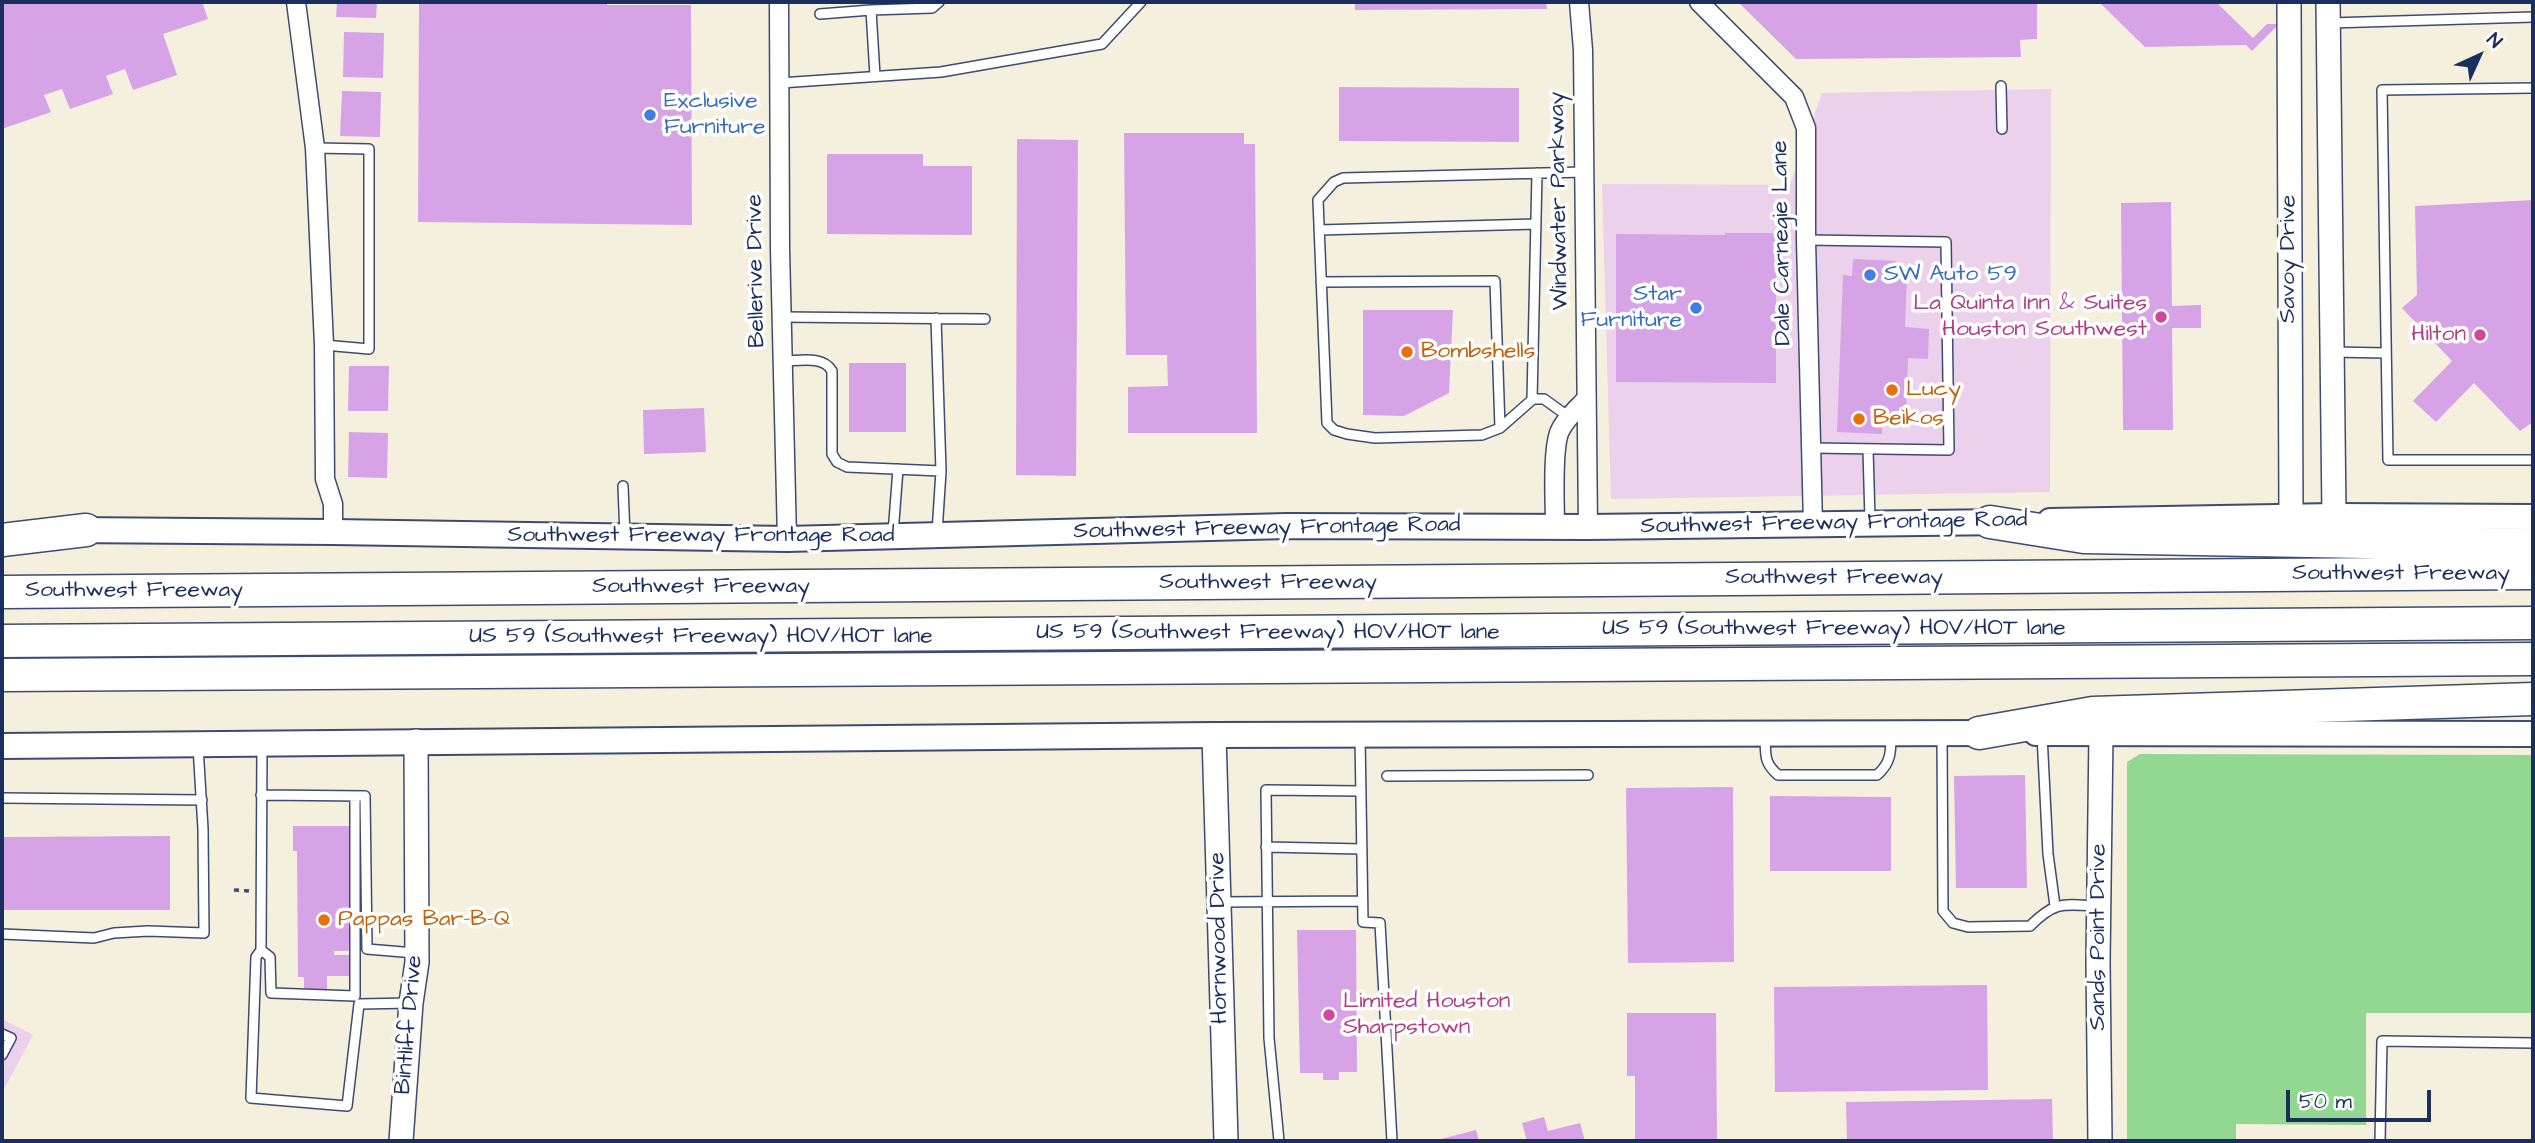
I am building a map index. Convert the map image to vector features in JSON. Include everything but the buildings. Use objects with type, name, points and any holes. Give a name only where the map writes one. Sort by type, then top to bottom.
[{"type":"highway","points":[[1990,522],[2084,537],[2533,545]]},
{"type":"highway","points":[[2,540],[86,530]]},
{"type":"highway","name":"Southwest Freeway","points":[[2,592],[2533,573]]},
{"type":"highway","name":"US 59 (Southwest Freeway) HOV/HOT lane","points":[[2,641],[2533,624]]},
{"type":"highway","points":[[2,675],[2533,659]]},
{"type":"highway","points":[[1979,733],[2093,713],[2533,699]]},
{"type":"main road","name":"Southwest Freeway Frontage Road","points":[[2,530],[334,531],[787,539],[1273,526],[1588,527],[2334,516],[2533,517]]},
{"type":"main road","points":[[2,746],[1360,734],[2533,734]]},
{"type":"street","points":[[296,2],[315,148],[324,345],[325,479],[333,504],[334,531]]},
{"type":"street","name":"Bellerive Drive","points":[[779,2],[787,539]]},
{"type":"street","name":"Windwater Parkway","points":[[1579,2],[1583,50],[1588,527]]},
{"type":"street","name":"Dale Carnegie Lane","points":[[1699,2],[1794,97],[1806,128],[1805,240],[1813,525]]},
{"type":"street","name":"Savoy Drive","points":[[2289,2],[2291,517]]},
{"type":"street","name":"Savoy Drive","points":[[2328,13],[2334,516]]},
{"type":"street","points":[[1555,527],[1559,432],[1586,399]]},
{"type":"street","name":"Sands Point Drive","points":[[2100,1141],[2098,906],[2101,733]]},
{"type":"street","name":"Hornwood Drive","points":[[1214,735],[1226,1141]]},
{"type":"street","name":"Bintliff Drive","points":[[401,1141],[417,953],[415,741]]},
{"type":"lane","points":[[820,14],[932,8],[939,2]]},
{"type":"lane","points":[[780,83],[941,72],[1102,44],[1141,2]]},
{"type":"lane","points":[[872,10],[875,76]]},
{"type":"lane","points":[[2328,13],[2533,17]]},
{"type":"lane","points":[[2001,86],[2002,129]]},
{"type":"lane","points":[[2533,88],[2382,90],[2388,460],[2533,460]]},
{"type":"lane","points":[[315,148],[369,149],[369,349],[324,345]]},
{"type":"lane","points":[[1569,417],[1544,399],[1532,400],[1500,428],[1482,435],[1375,438],[1334,430],[1327,423],[1318,200],[1334,182],[1343,177],[1584,172]]},
{"type":"lane","points":[[1532,400],[1537,173]]},
{"type":"lane","points":[[1319,230],[1536,224]]},
{"type":"lane","points":[[1805,240],[1946,242],[1949,450],[1812,448]]},
{"type":"lane","points":[[1321,282],[1495,281],[1500,428]]},
{"type":"lane","points":[[782,317],[985,319]]},
{"type":"lane","points":[[936,318],[941,471],[937,535]]},
{"type":"lane","points":[[2332,352],[2386,353]]},
{"type":"lane","points":[[783,361],[820,361],[832,371],[832,454],[837,461],[847,467],[941,471]]},
{"type":"lane","points":[[1868,449],[1870,524]]},
{"type":"lane","points":[[892,536],[898,469]]},
{"type":"lane","points":[[623,486],[625,537]]},
{"type":"lane","points":[[1764,734],[1766,760],[1778,775],[1877,775],[1885,768],[1891,756],[1891,733]]},
{"type":"lane","points":[[2042,733],[2048,854],[2055,906]]},
{"type":"lane","points":[[1360,734],[1363,922],[1380,923],[1392,1141]]},
{"type":"lane","points":[[1942,734],[1943,911],[1953,923],[1968,927],[2030,926],[2046,910],[2055,906],[2098,906]]},
{"type":"lane","points":[[262,743],[261,950],[256,957],[251,1098],[347,1106],[359,1004],[411,1003]]},
{"type":"lane","points":[[2,934],[94,938],[114,933],[148,931],[204,933],[202,800],[198,744]]},
{"type":"lane","points":[[1387,776],[1588,775]]},
{"type":"lane","points":[[1279,1141],[1269,1038],[1266,790],[1361,791]]},
{"type":"lane","points":[[261,796],[365,796],[368,949],[417,953]]},
{"type":"lane","points":[[261,950],[270,957],[271,993],[355,996],[355,796]]},
{"type":"lane","points":[[2,798],[202,800]]},
{"type":"lane","points":[[1266,847],[1362,849]]},
{"type":"lane","points":[[1219,902],[1362,901]]},
{"type":"lane","points":[[2,1034],[11,1038],[2,1055]]},
{"type":"lane","points":[[2380,1141],[2382,1041],[2533,1043]]},
{"type":"path","points":[[234,890],[251,891]]},
{"type":"shaded area","points":[[2051,89],[2050,492],[1611,499],[1602,184],[1790,185],[1822,93]]},
{"type":"shaded area","points":[[2,1019],[33,1035],[2,1093]]},
{"type":"green space","points":[[2140,754],[2533,755],[2533,1013],[2366,1013],[2366,1125],[2236,1124],[2236,1141],[2127,1141],[2127,762]]},
{"type":"place","name":"Exclusive Furniture","points":[[650,115]]},
{"type":"place","name":"SW Auto 59","points":[[1870,275]]},
{"type":"place","name":"Star Furniture","points":[[1696,308]]},
{"type":"place","name":"La Quinta Inn & Suites Houston Southwest","points":[[2161,317]]},
{"type":"place","name":"Hilton","points":[[2480,335]]},
{"type":"place","name":"Bombshells","points":[[1407,352]]},
{"type":"place","name":"Lucy","points":[[1892,390]]},
{"type":"place","name":"Beikos","points":[[1859,419]]},
{"type":"place","name":"Pappas Bar-B-Q","points":[[324,920]]},
{"type":"place","name":"Limited Houston Sharpstown","points":[[1329,1015]]}]
